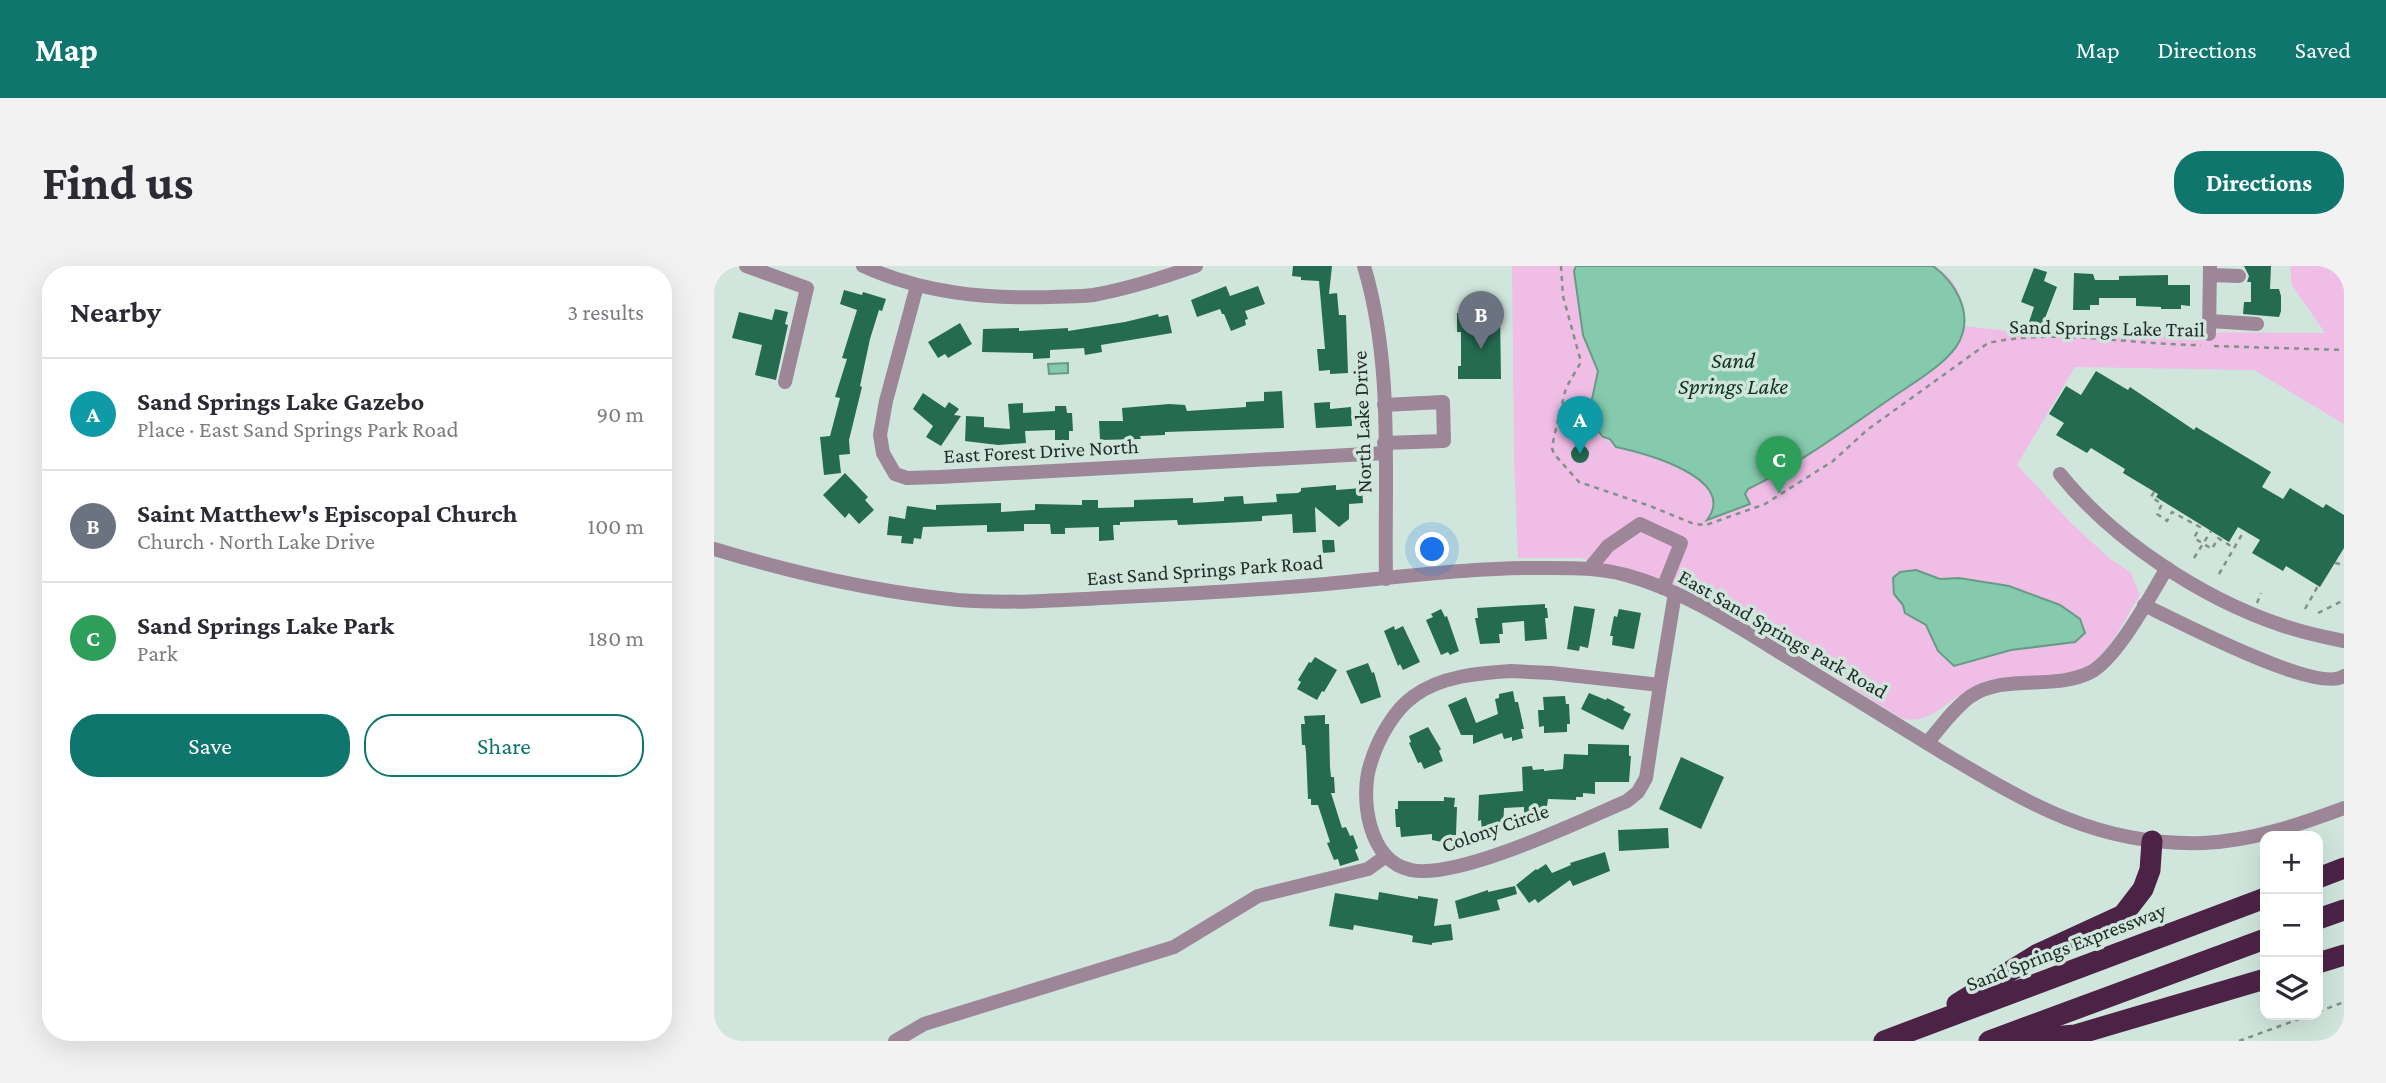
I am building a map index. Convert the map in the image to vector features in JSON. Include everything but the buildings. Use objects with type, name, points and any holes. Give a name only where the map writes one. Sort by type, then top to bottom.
[{"type":"highway","points":[[1913,1031],[2038,954],[2123,915],[2143,889],[2150,870],[2152,841]]},
{"type":"highway","points":[[2323,876],[2344,868]]},
{"type":"highway","name":"Sand Springs Expressway","points":[[1884,1041],[2260,900]]},
{"type":"highway","points":[[2323,917],[2344,909]]},
{"type":"highway","points":[[1989,1041],[2260,941]]},
{"type":"highway","points":[[2323,961],[2344,955]]},
{"type":"highway","points":[[2002,1041],[2075,1035],[2260,980]]},
{"type":"street","points":[[746,266],[807,288],[785,382]]},
{"type":"street","points":[[863,266],[917,286],[1009,298],[1091,295],[1163,272],[1196,266]]},
{"type":"street","name":"North Lake Drive","points":[[1364,266],[1380,340],[1384,405],[1386,579]]},
{"type":"street","points":[[2239,276],[2210,271],[2209,328],[2257,324]]},
{"type":"street","name":"East Forest Drive North","points":[[917,286],[886,401],[880,435],[883,453],[895,474],[907,478],[940,477],[1385,448]]},
{"type":"street","points":[[1384,405],[1443,402],[1444,441],[1385,448]]},
{"type":"street","points":[[2060,474],[2107,522],[2167,568],[2246,611],[2281,626],[2344,641]]},
{"type":"street","name":"Colony Circle","points":[[1386,856],[1410,870],[1436,870],[1458,866],[1518,847],[1627,801],[1638,792],[1646,778],[1660,685],[1669,590],[1681,544],[1640,524],[1608,546],[1590,568]]},
{"type":"street","name":"East Sand Springs Park Road","points":[[714,549],[787,569],[883,590],[961,600],[1030,602],[1215,592],[1465,570],[1590,568],[1620,573],[1669,590],[1757,638],[1927,743],[2044,811],[2079,825],[2152,841],[2203,842],[2246,838],[2278,831],[2344,808]]},
{"type":"street","points":[[1927,743],[1971,696],[1992,687],[2069,680],[2092,671],[2109,657],[2167,568]]},
{"type":"street","points":[[2144,605],[2259,660],[2330,680],[2344,676]]},
{"type":"street","points":[[895,1041],[924,1024],[1174,947],[1258,896],[1368,869],[1386,856],[1377,845],[1372,831],[1366,781],[1370,763],[1392,720],[1415,695],[1437,684],[1458,677],[1501,672],[1551,673],[1660,685]]},
{"type":"path","name":"Sand Springs Lake Trail","points":[[1561,266],[1563,296],[1581,362],[1566,388],[1552,447],[1554,454],[1579,482],[1694,524],[1706,525],[1765,504],[1833,461],[1867,430],[1988,343],[2056,338],[2166,346],[2344,351]]},
{"type":"path","points":[[2154,492],[2151,497],[2162,504],[2157,514],[2167,521],[2172,512],[2200,527],[2194,538],[2212,549],[2218,538],[2234,548]]},
{"type":"path","points":[[2193,558],[2211,531]]},
{"type":"path","points":[[2220,573],[2244,531]]},
{"type":"path","points":[[2335,563],[2344,565]]},
{"type":"path","points":[[2305,608],[2318,586]]},
{"type":"path","points":[[2318,613],[2344,600]]},
{"type":"path","points":[[2323,1010],[2344,1002]]},
{"type":"path","points":[[2239,1041],[2296,1020]]},
{"type":"shaded area","points":[[1512,266],[1936,266],[1959,292],[1965,326],[2008,331],[2325,333],[2292,285],[2290,266],[2344,266],[2344,424],[2254,370],[2075,367],[2017,465],[2071,523],[2108,557],[2131,573],[2140,595],[2108,646],[2082,670],[1969,690],[1929,716],[1911,720],[1901,718],[1743,619],[1684,588],[1580,558],[1518,558]]},
{"type":"water","name":"Sand Springs Lake","points":[[1576,266],[1933,266],[1948,280],[1960,298],[1963,329],[1955,349],[1928,374],[1802,459],[1748,489],[1745,494],[1750,504],[1707,520],[1713,505],[1710,492],[1700,480],[1666,462],[1616,447],[1610,439],[1603,437],[1588,418],[1598,371],[1583,335],[1574,271]]},
{"type":"water","points":[[1068,363],[1068,373],[1049,374],[1048,364]]},
{"type":"water","points":[[1916,570],[1940,579],[1959,578],[2009,586],[2060,605],[2080,619],[2085,633],[2075,642],[2011,650],[1954,666],[1938,651],[1926,625],[1905,613],[1903,605],[1894,594],[1893,578],[1900,572]]},
{"type":"place","name":"Saint Matthew's Episcopal Church","points":[[1481,349]]},
{"type":"place","name":"Sand Springs Lake Gazebo","points":[[1580,454]]},
{"type":"place","name":"Sand Springs Lake Park","points":[[1779,494]]}]
